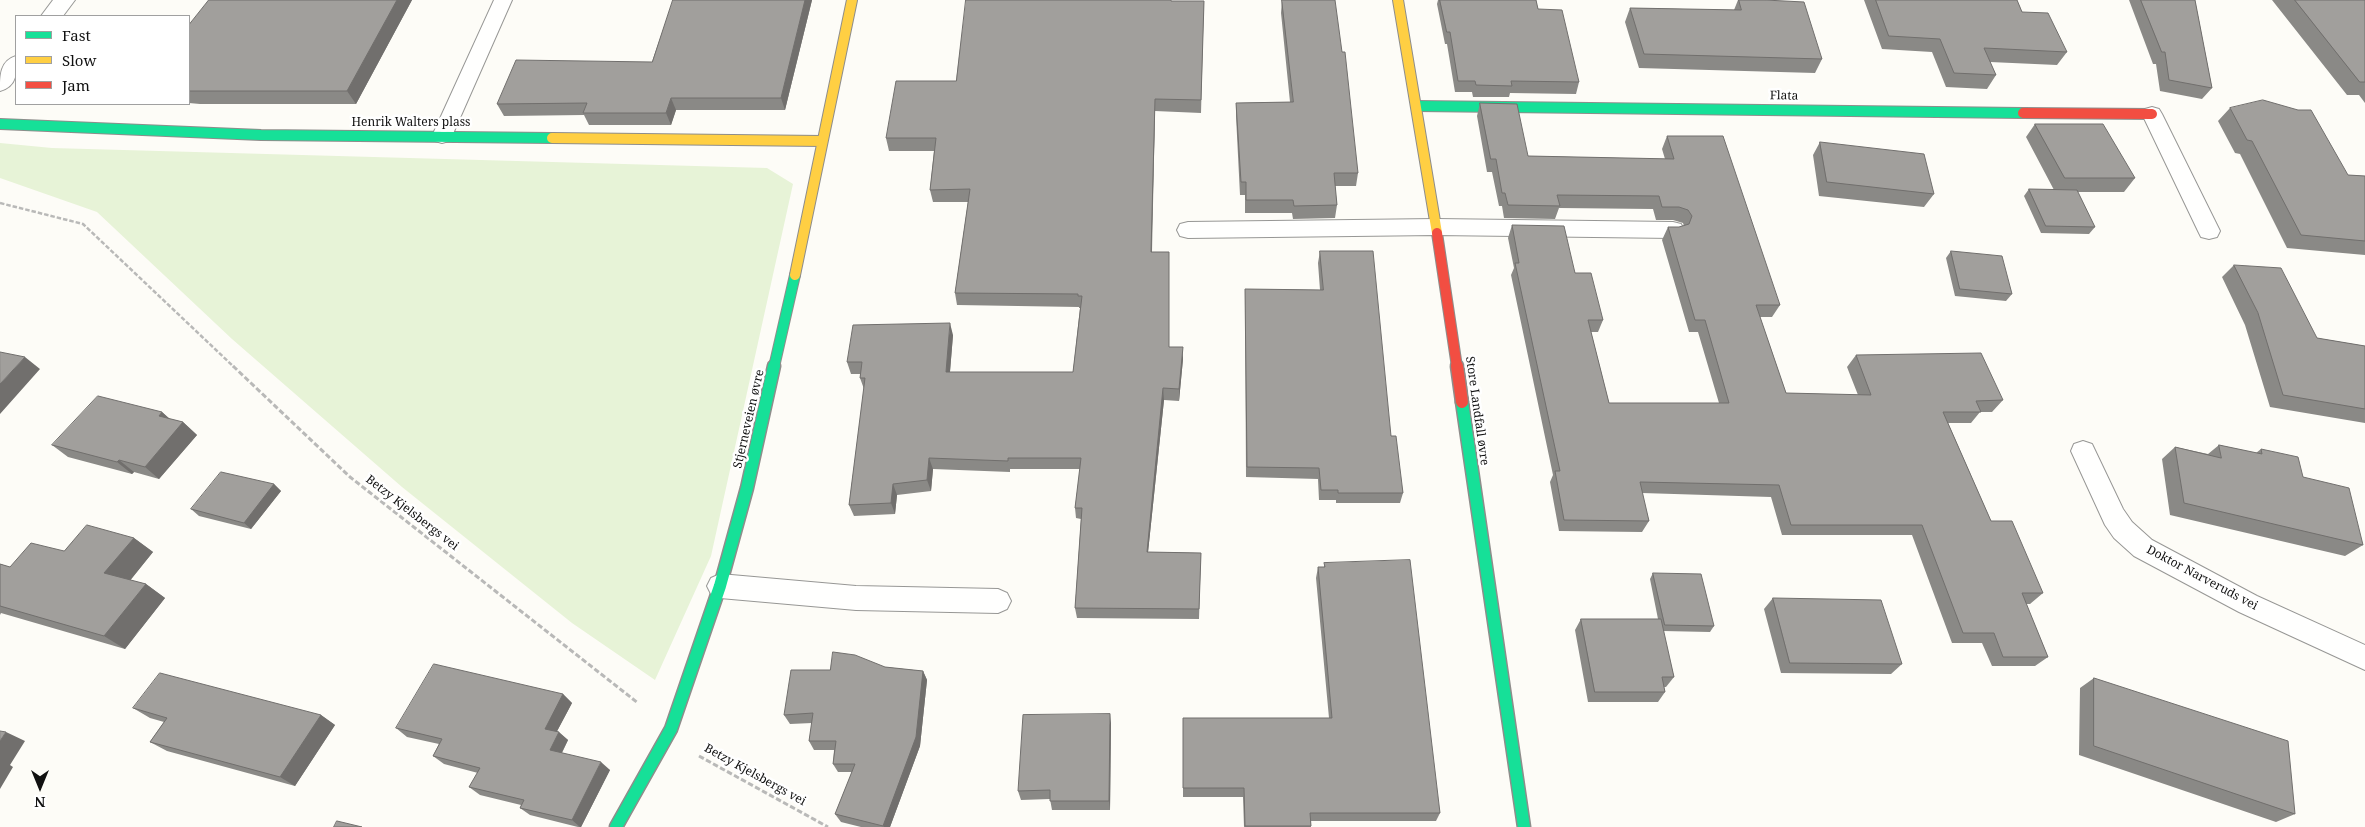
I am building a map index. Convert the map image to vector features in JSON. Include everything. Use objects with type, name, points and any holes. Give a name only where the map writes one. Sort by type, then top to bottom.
[{"type":"street","points":[[53,15],[64,0]]},
{"type":"street","name":"Stjerneveien øvre","points":[[616,827],[671,729],[720,586],[747,488],[773,379],[852,0]]},
{"type":"street","name":"Store Landfall øvre","points":[[1398,0],[1436,227],[1524,827]]},
{"type":"street","points":[[0,83],[15,64]]},
{"type":"street","name":"Flata","points":[[1417,106],[2152,114]]},
{"type":"street","name":"Henrik Walters plass","points":[[0,124],[261,135],[822,140]]},
{"type":"lane","points":[[442,136],[503,0]]},
{"type":"lane","points":[[2152,114],[2209,231]]},
{"type":"lane","points":[[1188,230],[1436,227],[1673,230]]},
{"type":"lane","name":"Doktor Narveruds vei","points":[[2083,451],[2114,517],[2123,530],[2143,548],[2248,604],[2365,658]]},
{"type":"lane","points":[[720,586],[856,598],[998,601]]},
{"type":"path","name":"Betzy Kjelsbergs vei","points":[[0,203],[83,224],[350,477],[671,729],[691,751],[828,827]]},
{"type":"green space","points":[[0,143],[52,148],[767,168],[793,184],[711,556],[655,680],[572,623],[402,487],[232,339],[97,212],[0,178]]},
{"type":"building","points":[[209,0],[397,0],[347,91],[190,91],[190,24]]},
{"type":"building","points":[[673,0],[805,0],[781,98],[671,98],[666,113],[583,113],[587,103],[497,104],[516,60],[652,62]]},
{"type":"building","points":[[966,0],[1204,1],[1201,100],[1155,99],[1151,252],[1169,252],[1169,347],[1183,347],[1179,389],[1163,388],[1147,552],[1201,553],[1199,609],[1075,608],[1082,508],[1075,508],[1081,458],[1008,458],[1008,461],[929,458],[927,480],[893,484],[891,503],[849,505],[865,378],[860,378],[862,362],[847,362],[853,325],[950,323],[946,372],[1073,372],[1082,296],[1078,296],[1078,294],[955,293],[970,189],[930,190],[936,138],[886,138],[896,81],[956,81]]},
{"type":"building","points":[[1282,0],[1335,0],[1342,52],[1345,52],[1358,173],[1334,173],[1337,205],[1294,206],[1293,200],[1246,200],[1246,182],[1241,182],[1236,103],[1293,102]]},
{"type":"building","points":[[1440,0],[1536,0],[1538,9],[1562,10],[1579,82],[1511,81],[1512,86],[1476,85],[1475,81],[1458,81],[1450,32],[1447,32]]},
{"type":"building","points":[[1739,0],[1804,2],[1822,59],[1644,54],[1630,8],[1741,10]]},
{"type":"building","points":[[1876,0],[2017,0],[2022,12],[2048,13],[2067,52],[1984,48],[1996,75],[1954,73],[1940,39],[1889,36]]},
{"type":"building","points":[[2141,0],[2195,0],[2212,88],[2169,80],[2165,52],[2162,52]]},
{"type":"building","points":[[2295,0],[2365,0],[2365,82],[2360,82]]},
{"type":"building","points":[[2263,100],[2298,110],[2311,110],[2348,175],[2365,176],[2365,241],[2301,235],[2252,141],[2247,140],[2230,108]]},
{"type":"building","points":[[1480,103],[1517,104],[1528,156],[1674,159],[1667,136],[1723,136],[1780,305],[1756,305],[1786,393],[1871,395],[1856,355],[1981,353],[2003,400],[1976,401],[1981,412],[1943,412],[1991,521],[2012,521],[2043,593],[2022,593],[2048,657],[2003,657],[1994,633],[1963,633],[1922,525],[1791,525],[1779,485],[1640,482],[1649,521],[1564,520],[1555,471],[1560,471],[1515,263],[1519,263],[1512,225],[1564,226],[1575,273],[1591,273],[1603,320],[1588,320],[1609,403],[1729,403],[1705,320],[1695,320],[1668,227],[1679,227],[1689,224],[1692,216],[1688,210],[1679,207],[1662,207],[1659,196],[1557,195],[1560,206],[1508,205],[1505,193],[1502,193],[1496,159],[1491,159]]},
{"type":"building","points":[[2035,124],[2103,124],[2135,178],[2065,178]]},
{"type":"building","points":[[1820,142],[1924,154],[1934,194],[1827,182]]},
{"type":"building","points":[[2029,189],[2077,190],[2095,227],[2046,226]]},
{"type":"building","points":[[1320,251],[1373,251],[1391,436],[1396,436],[1403,493],[1338,493],[1338,490],[1321,490],[1319,468],[1247,467],[1245,289],[1323,290]]},
{"type":"building","points":[[1951,251],[2002,256],[2012,294],[1960,289]]},
{"type":"building","points":[[2234,265],[2281,268],[2317,338],[2365,346],[2365,409],[2283,395],[2258,313]]},
{"type":"building","points":[[0,352],[25,357],[0,384]]},
{"type":"building","points":[[98,396],[162,412],[159,416],[183,422],[145,467],[119,460],[117,462],[52,445]]},
{"type":"building","points":[[2219,445],[2262,454],[2261,449],[2298,457],[2303,477],[2349,488],[2363,545],[2184,503],[2175,447],[2221,458]]},
{"type":"building","points":[[221,472],[274,484],[244,523],[191,509]]},
{"type":"building","points":[[87,525],[134,538],[104,573],[146,584],[104,636],[0,606],[0,564],[10,567],[31,543],[64,551]]},
{"type":"building","points":[[1410,560],[1440,813],[1310,813],[1311,826],[1245,826],[1244,788],[1183,788],[1183,718],[1332,718],[1318,567],[1325,567],[1324,563]]},
{"type":"building","points":[[1653,573],[1701,574],[1714,626],[1665,625]]},
{"type":"building","points":[[1773,598],[1881,600],[1902,664],[1790,663]]},
{"type":"building","points":[[1581,619],[1661,619],[1674,677],[1662,677],[1665,692],[1595,692]]},
{"type":"building","points":[[833,652],[855,655],[885,667],[923,671],[916,737],[883,826],[835,814],[855,764],[833,764],[836,741],[809,741],[813,713],[784,715],[791,670],[830,670]]},
{"type":"building","points":[[434,664],[563,694],[545,729],[559,732],[550,750],[601,762],[572,820],[520,808],[524,800],[469,787],[480,768],[433,756],[442,739],[396,728]]},
{"type":"building","points":[[160,673],[321,715],[280,777],[150,742],[167,718],[133,708]]},
{"type":"building","points":[[2094,678],[2288,741],[2295,814],[2094,746]]},
{"type":"building","points":[[1110,714],[1109,801],[1050,801],[1050,790],[1018,791],[1023,715]]},
{"type":"building","points":[[0,731],[6,732],[0,741]]},
{"type":"building","points":[[337,821],[362,827],[334,827]]},
{"type":"traffic: fast","points":[[1417,106],[2023,113]]},
{"type":"traffic: fast","points":[[0,124],[261,135],[552,138]]},
{"type":"traffic: fast","points":[[616,827],[671,729],[720,586],[747,488],[795,275]]},
{"type":"traffic: fast","points":[[1462,402],[1524,827]]},
{"type":"traffic: slow","points":[[795,275],[852,0]]},
{"type":"traffic: slow","points":[[1398,0],[1437,233]]},
{"type":"traffic: slow","points":[[552,138],[822,141]]},
{"type":"traffic: jam","points":[[2023,113],[2152,114]]},
{"type":"traffic: jam","points":[[1437,233],[1462,402]]}]
